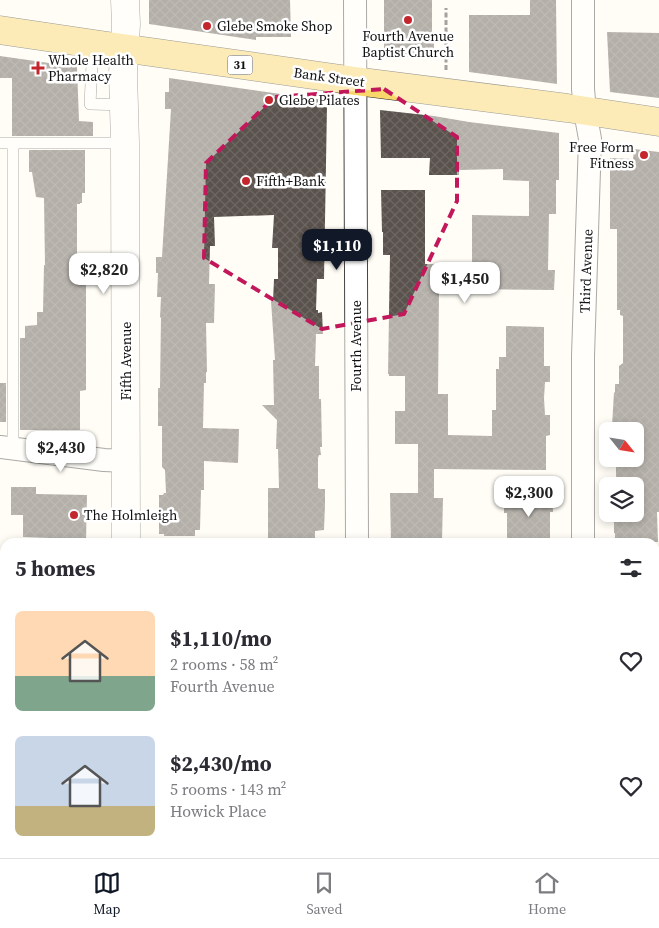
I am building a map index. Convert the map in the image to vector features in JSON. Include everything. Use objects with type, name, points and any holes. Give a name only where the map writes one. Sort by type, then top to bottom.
[{"type":"main road","name":"Bank Street","points":[[0,30],[124,49],[659,122]]},
{"type":"street","name":"Fifth Avenue","points":[[125,0],[124,72],[118,105],[126,143],[126,538]]},
{"type":"street","name":"Fourth Avenue","points":[[355,0],[357,538]]},
{"type":"street","name":"Third Avenue","points":[[583,0],[583,89],[590,139],[583,356],[583,538]]},
{"type":"street","points":[[6,448],[126,461]]},
{"type":"lane","points":[[93,44],[90,104],[118,105]]},
{"type":"lane","points":[[0,143],[126,143]]},
{"type":"lane","points":[[6,448],[13,143]]},
{"type":"path","points":[[446,8],[446,72]]},
{"type":"highlighted area","points":[[384,89],[457,137],[457,201],[404,314],[322,329],[204,258],[206,163],[275,97]]},
{"type":"building","points":[[149,0],[290,0],[291,37],[256,37],[256,40],[149,24]]},
{"type":"building","name":"Fourth Avenue Baptist Church","points":[[384,0],[432,0],[434,54],[396,57],[396,52],[384,52]]},
{"type":"building","points":[[530,0],[556,0],[557,84],[469,72],[469,15],[530,15]]},
{"type":"building","points":[[607,32],[659,33],[659,98],[610,92]]},
{"type":"building","points":[[0,56],[77,67],[79,121],[93,122],[93,136],[12,136],[12,78],[0,78]]},
{"type":"building","points":[[169,78],[323,100],[327,106],[324,279],[317,279],[316,310],[318,310],[318,313],[322,312],[323,334],[316,334],[315,366],[319,366],[319,399],[321,399],[322,447],[320,447],[321,455],[318,458],[318,488],[325,489],[325,505],[324,530],[315,531],[315,538],[268,538],[268,488],[279,488],[278,449],[276,449],[277,420],[262,405],[274,405],[273,360],[275,360],[271,301],[273,301],[274,279],[278,279],[278,248],[272,248],[274,215],[214,217],[215,246],[210,246],[209,284],[215,284],[214,323],[206,323],[207,372],[206,383],[204,383],[203,428],[239,429],[238,463],[204,461],[204,490],[201,490],[200,530],[195,530],[195,536],[164,536],[164,534],[159,534],[159,495],[166,493],[165,470],[162,467],[162,426],[158,426],[161,297],[157,297],[158,273],[156,273],[156,257],[162,257],[171,109],[165,109],[165,92],[169,92]]},
{"type":"building","points":[[380,110],[559,133],[559,180],[556,180],[556,214],[549,214],[548,270],[555,270],[554,290],[469,289],[469,293],[439,293],[438,394],[448,394],[448,435],[492,436],[492,410],[496,410],[496,369],[499,369],[499,357],[506,357],[506,326],[544,327],[544,366],[550,366],[550,382],[545,382],[544,398],[545,415],[550,415],[550,435],[546,436],[546,470],[434,469],[434,498],[443,498],[442,538],[391,538],[390,493],[418,493],[418,444],[395,444],[395,411],[405,411],[405,376],[389,376],[388,374],[390,255],[383,255],[381,190],[425,190],[425,264],[472,264],[472,215],[529,216],[529,181],[503,180],[503,169],[459,170],[459,175],[429,175],[430,158],[381,158]]},
{"type":"building","points":[[634,149],[659,152],[658,538],[615,538],[614,533],[614,522],[644,522],[644,477],[616,477],[616,468],[644,468],[644,422],[612,422],[615,384],[619,384],[619,366],[623,363],[623,316],[620,315],[620,310],[617,310],[617,229],[610,229],[610,158],[633,159]]},
{"type":"building","points":[[29,150],[85,150],[85,193],[82,193],[82,203],[77,204],[77,259],[80,259],[80,271],[86,271],[86,390],[80,391],[80,430],[20,430],[20,338],[25,338],[25,326],[37,325],[37,312],[43,312],[45,265],[44,198],[36,197],[32,172],[29,172]]},
{"type":"building","points":[[0,383],[6,383],[6,422],[0,422]]},
{"type":"building","points":[[11,487],[36,487],[36,494],[87,495],[86,538],[23,537],[23,515],[11,515]]},
{"type":"building","points":[[552,494],[553,512],[550,512],[550,538],[507,538],[507,513],[504,513],[504,496]]},
{"type":"place","name":"Fourth Avenue Baptist Church","points":[[408,20]]},
{"type":"place","name":"Glebe Smoke Shop","points":[[207,26]]},
{"type":"place","name":"Whole Health Pharmacy","points":[[38,68]]},
{"type":"place","name":"Glebe Pilates","points":[[269,100]]},
{"type":"place","name":"Free Form Fitness","points":[[644,155]]},
{"type":"place","name":"Fifth+Bank","points":[[246,181]]},
{"type":"place","name":"The Holmleigh","points":[[74,515]]}]
